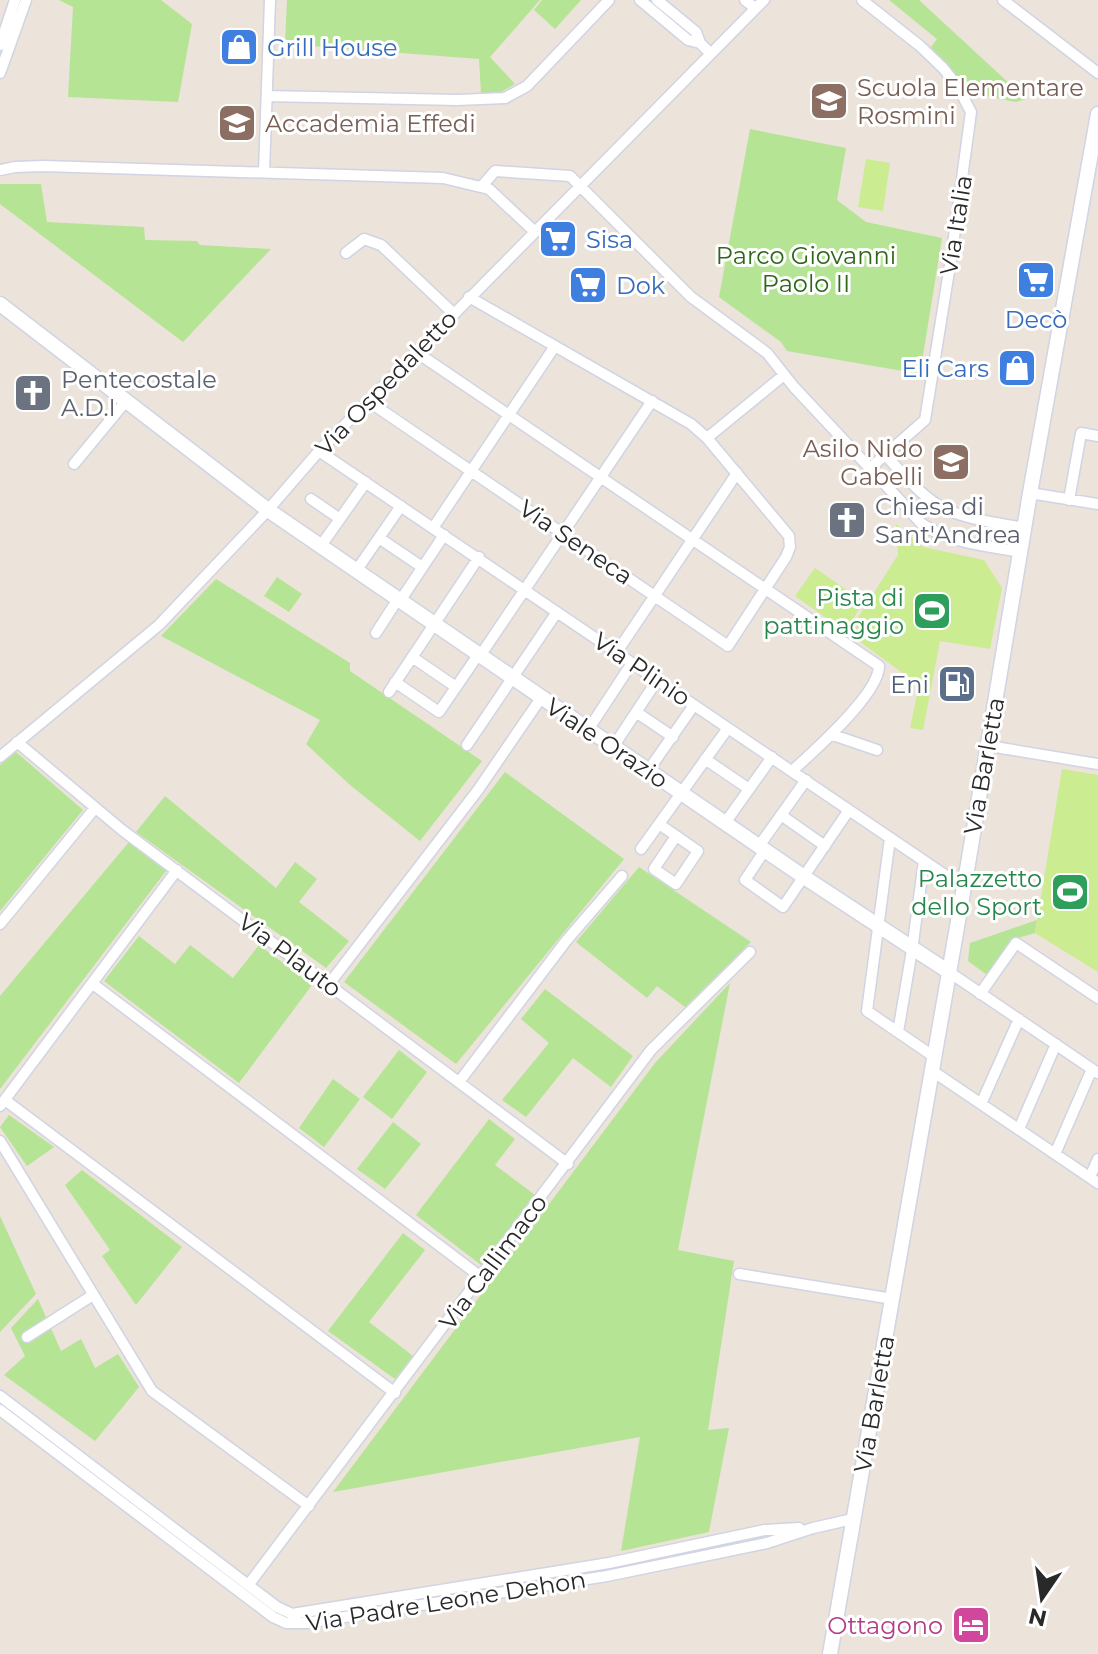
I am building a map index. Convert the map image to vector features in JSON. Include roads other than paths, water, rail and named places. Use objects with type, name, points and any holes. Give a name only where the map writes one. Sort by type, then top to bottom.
[{"type":"main road","name":"Via Barletta","points":[[830,1654],[964,888],[986,743],[1098,114]]},
{"type":"main road","name":"Viale Orazio","points":[[0,304],[320,547],[912,950],[949,972]]},
{"type":"street","points":[[0,45],[15,0]]},
{"type":"street","points":[[0,73],[26,0]]},
{"type":"street","points":[[264,172],[270,0]]},
{"type":"street","points":[[267,96],[457,100],[505,98],[527,86],[609,0]]},
{"type":"street","points":[[640,0],[688,40],[700,43]]},
{"type":"street","points":[[657,0],[696,32],[700,43],[710,53]]},
{"type":"street","points":[[745,0],[755,8]]},
{"type":"street","name":"Via Ospedaletto","points":[[0,757],[140,643],[268,510],[319,451],[764,0]]},
{"type":"street","name":"Via Italia","points":[[862,0],[943,68],[958,87],[971,112],[925,420],[869,469]]},
{"type":"street","points":[[1007,1],[1098,73]]},
{"type":"street","points":[[0,160],[15,167]]},
{"type":"street","points":[[0,170],[15,167],[443,178],[482,186],[502,199],[534,231]]},
{"type":"street","points":[[482,186],[495,171],[567,174],[691,297],[767,353],[922,524],[954,538],[1021,552]]},
{"type":"street","points":[[346,253],[364,239],[381,245],[453,313]]},
{"type":"street","points":[[469,297],[691,424],[707,438],[789,536],[790,547],[786,557],[765,588]]},
{"type":"street","points":[[433,528],[555,346]]},
{"type":"street","points":[[416,352],[879,666],[878,675],[847,720],[792,771]]},
{"type":"street","points":[[707,438],[784,375]]},
{"type":"street","points":[[74,464],[126,401]]},
{"type":"street","name":"Via Seneca","points":[[368,401],[728,646],[765,588]]},
{"type":"street","points":[[479,557],[392,687],[439,712],[652,401]]},
{"type":"street","points":[[1069,500],[1081,433],[1098,436]]},
{"type":"street","name":"Via Plinio","points":[[319,451],[964,888]]},
{"type":"street","points":[[885,455],[924,494],[944,508],[1024,528]]},
{"type":"street","points":[[617,652],[737,473]]},
{"type":"street","points":[[320,547],[366,482]]},
{"type":"street","points":[[1030,493],[1098,504]]},
{"type":"street","points":[[311,499],[340,519]]},
{"type":"street","points":[[356,571],[401,506]]},
{"type":"street","points":[[376,633],[444,535]]},
{"type":"street","points":[[379,538],[422,567]]},
{"type":"street","points":[[467,745],[557,612]]},
{"type":"street","points":[[412,657],[456,687]]},
{"type":"street","points":[[588,730],[632,663]]},
{"type":"street","points":[[613,747],[652,688]]},
{"type":"street","points":[[329,984],[478,790],[541,698]]},
{"type":"street","points":[[648,771],[694,705]]},
{"type":"street","points":[[636,712],[673,737]]},
{"type":"street","points":[[641,849],[728,728]]},
{"type":"street","points":[[833,735],[877,750]]},
{"type":"street","name":"Via Plauto","points":[[17,742],[95,808],[568,1164]]},
{"type":"street","points":[[986,743],[1098,764]]},
{"type":"street","points":[[725,823],[772,757]]},
{"type":"street","points":[[705,759],[749,789]]},
{"type":"street","points":[[806,780],[781,815],[745,880],[783,907],[849,810]]},
{"type":"street","points":[[0,924],[95,808]]},
{"type":"street","points":[[781,815],[825,846]]},
{"type":"street","points":[[659,824],[698,851],[676,884],[654,869],[676,836]]},
{"type":"street","points":[[890,838],[867,1011],[898,1032],[981,1104],[1094,1180],[1098,1159]]},
{"type":"street","points":[[898,1032],[924,861]]},
{"type":"street","points":[[177,870],[2,1103],[395,1393]]},
{"type":"street","points":[[459,1082],[566,941],[622,876]]},
{"type":"street","points":[[980,994],[1016,943],[1098,998]]},
{"type":"street","name":"Via Callimaco","points":[[249,1584],[651,1050],[750,952]]},
{"type":"street","points":[[949,972],[1095,1071],[1055,1154]]},
{"type":"street","points":[[93,984],[481,1277]]},
{"type":"street","points":[[981,1104],[1019,1019]]},
{"type":"street","points":[[1019,1129],[1056,1044]]},
{"type":"street","points":[[0,1141],[152,1391],[309,1506]]},
{"type":"street","points":[[739,1274],[893,1299]]},
{"type":"street","points":[[27,1337],[93,1295]]},
{"type":"street","name":"Via Padre Leone Dehon","points":[[0,1396],[277,1607],[292,1614],[609,1563],[765,1530],[813,1528]]},
{"type":"street","name":"Via Padre Leone Dehon","points":[[0,1410],[273,1617],[286,1623],[306,1623],[607,1576],[767,1543],[853,1519]]},
{"type":"place","name":"Grill House","points":[[239,47]]},
{"type":"place","name":"Scuola Elementare Rosmini","points":[[829,101]]},
{"type":"place","name":"Accademia Effedi","points":[[237,123]]},
{"type":"place","name":"Sisa","points":[[558,239]]},
{"type":"place","name":"Decò","points":[[1036,280]]},
{"type":"place","name":"Dok","points":[[588,285]]},
{"type":"place","name":"Eli Cars","points":[[1017,368]]},
{"type":"place","name":"Pentecostale A.D.I","points":[[33,393]]},
{"type":"place","name":"Asilo Nido Gabelli","points":[[951,462]]},
{"type":"place","name":"Chiesa di Sant'Andrea","points":[[847,520]]},
{"type":"place","name":"Pista di pattinaggio","points":[[932,611]]},
{"type":"place","name":"Eni","points":[[957,684]]},
{"type":"place","name":"Palazzetto dello Sport","points":[[1070,892]]},
{"type":"place","name":"Ottagono","points":[[971,1625]]},
{"type":"park label","name":"Parco Giovanni Paolo II","points":[[806,269]]}]
